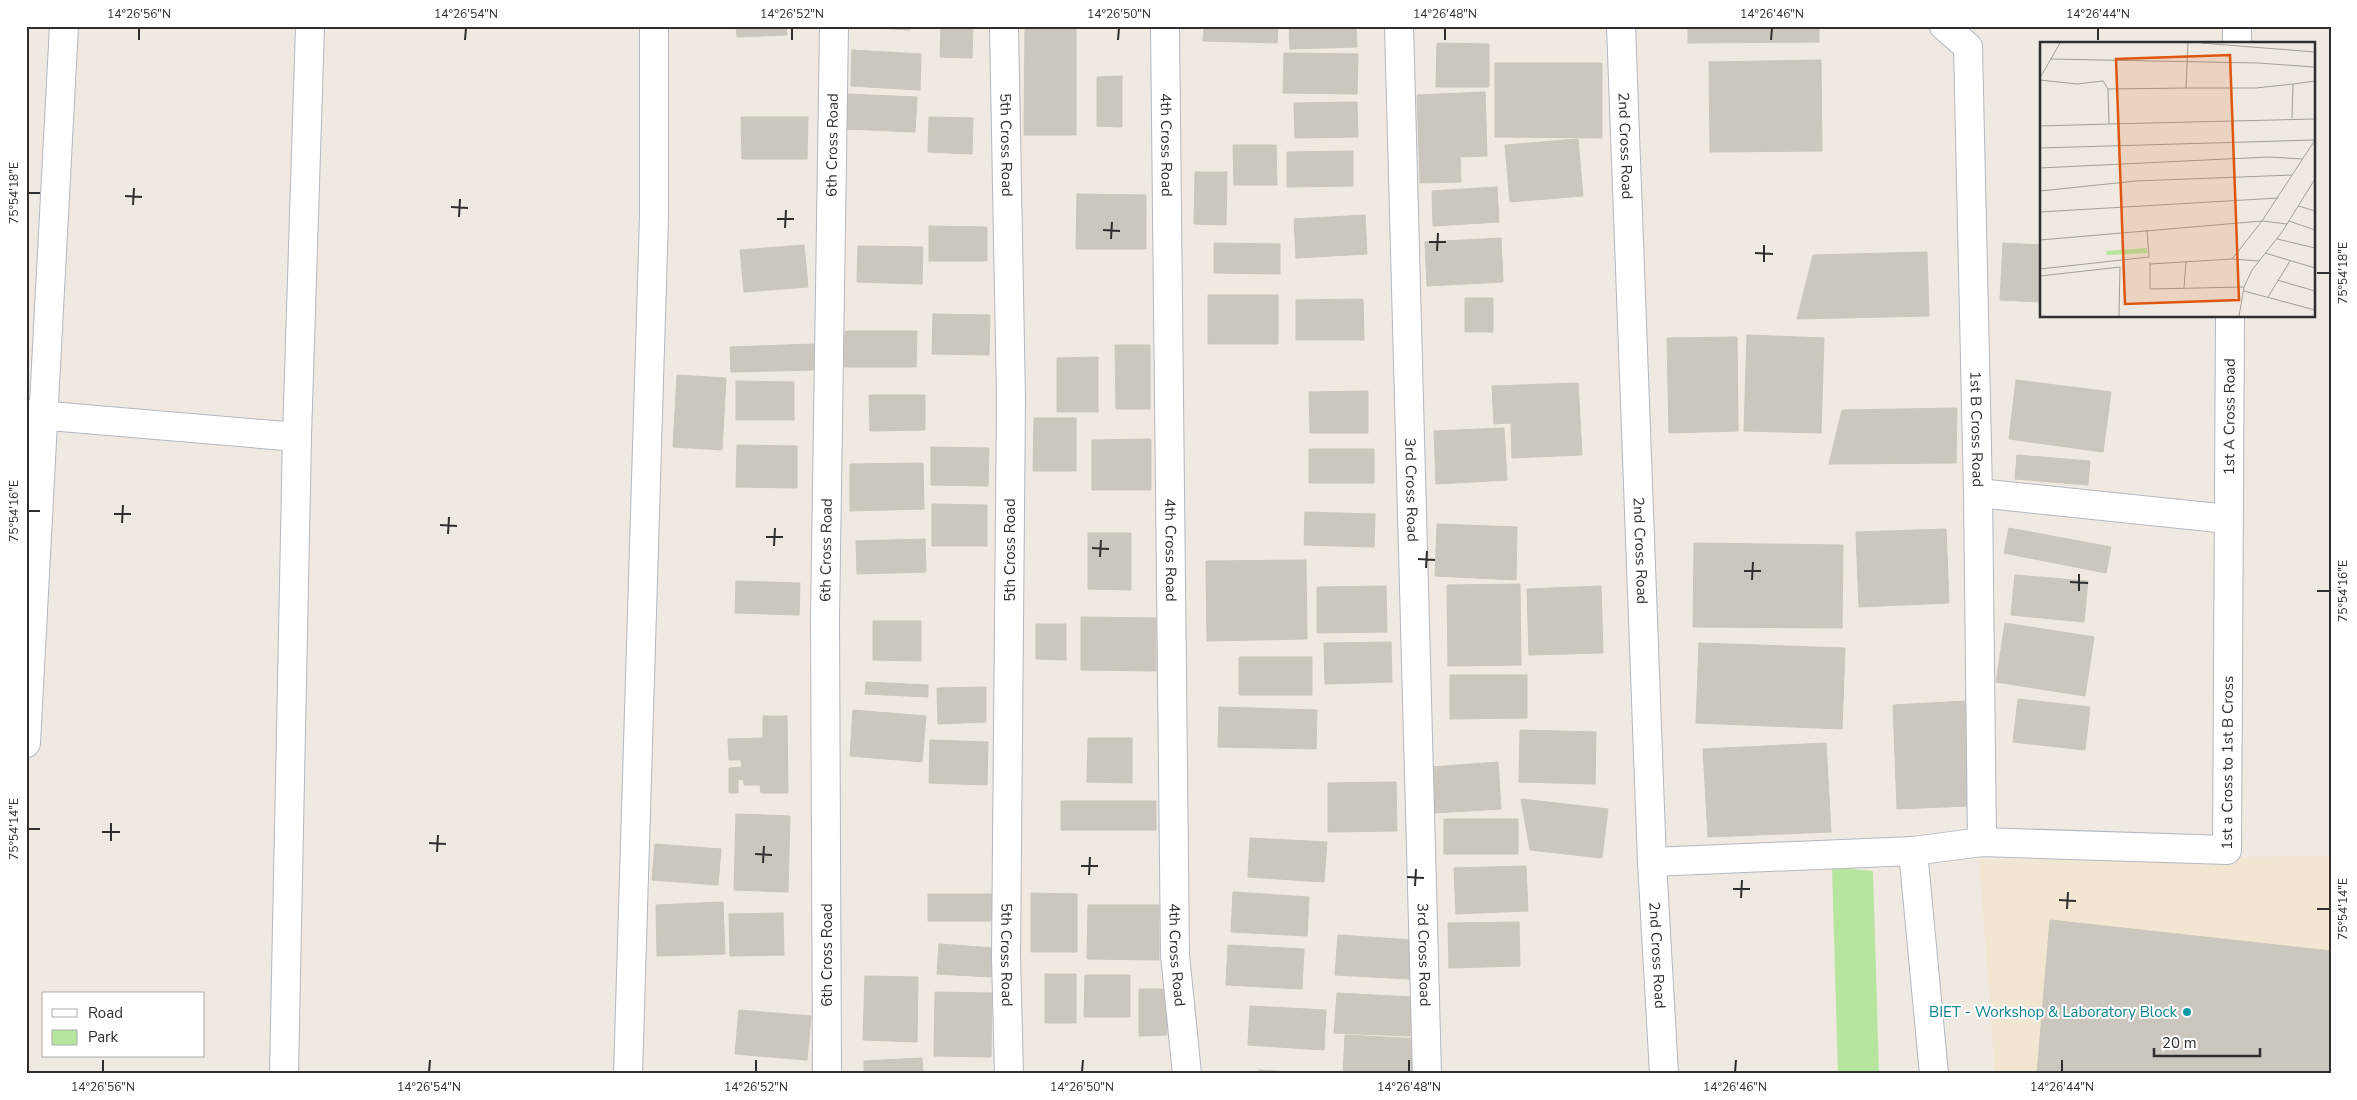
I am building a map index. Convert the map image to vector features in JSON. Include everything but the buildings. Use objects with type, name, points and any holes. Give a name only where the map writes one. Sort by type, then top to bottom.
[{"type":"street","points":[[26,743],[34,414],[64,26]]},
{"type":"street","points":[[284,1074],[296,437],[310,26]]},
{"type":"street","points":[[628,1074],[654,216],[654,26]]},
{"type":"street","name":"6th Cross Road","points":[[827,1074],[825,618],[834,26]]},
{"type":"street","name":"5th Cross Road","points":[[1004,26],[1011,399],[1006,958],[1009,1074]]},
{"type":"street","name":"4th Cross Road","points":[[1165,26],[1175,955],[1187,1074]]},
{"type":"street","name":"3rd Cross Road","points":[[1399,26],[1428,1074]]},
{"type":"street","name":"2nd Cross Road","points":[[1621,26],[1652,862],[1664,1074]]},
{"type":"street","name":"1st B Cross Road","points":[[1944,26],[1969,37],[1978,493],[1982,842]]},
{"type":"street","points":[[2237,26],[2237,42]]},
{"type":"street","name":"1st A Cross Road","points":[[2228,519],[2230,318]]},
{"type":"street","points":[[34,414],[296,437]]},
{"type":"street","points":[[1978,493],[2228,519]]},
{"type":"street","name":"1st a Cross to 1st B Cross","points":[[1982,842],[2227,850],[2228,519]]},
{"type":"street","points":[[1652,862],[1913,851],[1982,842]]},
{"type":"street","points":[[1913,851],[1934,1074]]},
{"type":"shaded area","points":[[2331,856],[2331,1074],[1995,1074],[1979,860]]},
{"type":"green space","points":[[1832,867],[1873,871],[1879,1074],[1838,1074]]},
{"type":"place","name":"BIET - Workshop & Laboratory Block","points":[[2187,1012]]}]
